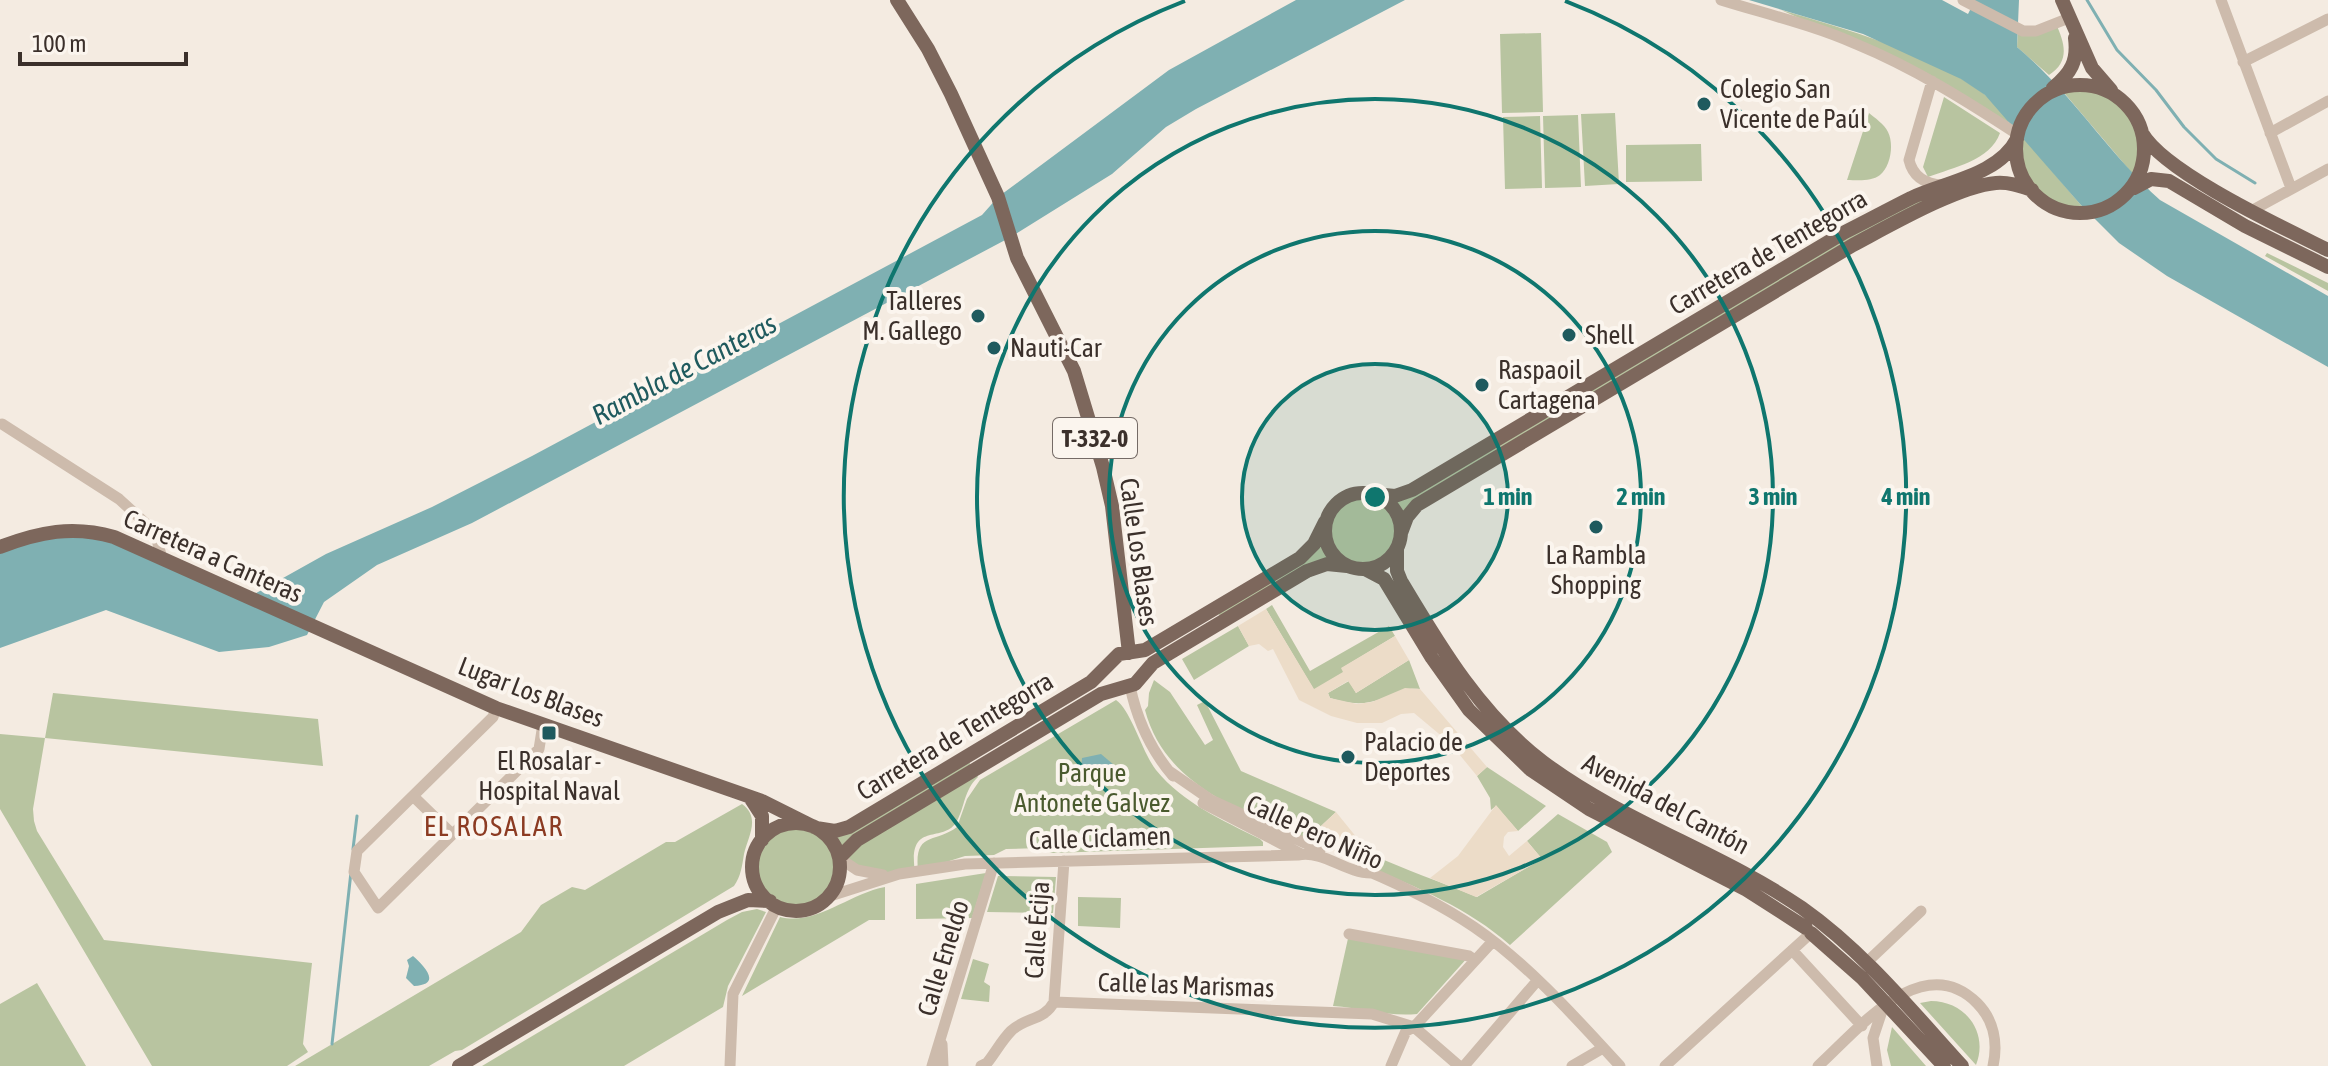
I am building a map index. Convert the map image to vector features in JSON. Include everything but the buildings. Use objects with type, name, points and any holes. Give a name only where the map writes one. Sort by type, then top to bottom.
[{"type":"main road","name":"Calle Los Blases","points":[[897,0],[928,49],[982,160],[998,197],[1017,258],[1068,356],[1112,506],[1129,653]]},
{"type":"main road","points":[[2062,0],[2092,68],[2133,114],[2152,146],[2251,211],[2328,250]]},
{"type":"main road","points":[[2070,20],[2076,44],[2071,71],[2030,109],[2017,135],[2018,162],[2032,190],[2043,201],[2058,209],[2089,213],[2114,204],[2136,184],[2158,179],[2169,181],[2245,226],[2328,267]]},
{"type":"main road","points":[[2055,88],[2088,85],[2120,99]]},
{"type":"main road","points":[[2136,184],[2145,152],[2142,133]]},
{"type":"main road","name":"Carretera de Tentegorra","points":[[1374,494],[1395,496],[1412,490],[1845,232],[1992,165],[2006,154],[2017,135]]},
{"type":"main road","name":"Carretera de Tentegorra","points":[[1401,533],[1407,517],[1417,505],[1853,245],[1920,211],[1981,186],[2007,183],[2032,190]]},
{"type":"main road","points":[[1358,493],[1374,494],[1394,509],[1401,533],[1397,549],[1382,564],[1365,569],[1332,564],[1316,567],[1153,663],[1138,681],[1128,686],[1115,683],[1111,677],[1110,663],[1119,654],[1145,650],[1300,558],[1314,544],[1332,508],[1343,498],[1358,493]]},
{"type":"main road","points":[[1325,522],[1324,537],[1328,548],[1335,558],[1347,566]]},
{"type":"main road","name":"Carretera a Canteras","points":[[0,547],[43,532],[86,531],[114,537],[313,626]]},
{"type":"main road","name":"Avenida del Cantón","points":[[1397,549],[1398,577],[1443,651],[1479,702],[1521,743],[1543,762],[1592,794],[1785,897],[1826,927],[1866,963],[1944,1066]]},
{"type":"main road","name":"Avenida del Cantón","points":[[1365,569],[1384,579],[1432,658],[1469,710],[1531,770],[1598,814],[1747,890],[1809,930],[1892,1000],[1962,1066]]},
{"type":"main road","name":"Lugar Los Blases","points":[[313,626],[496,708],[736,792],[794,815],[815,828]]},
{"type":"main road","points":[[1129,653],[1141,662],[1142,673]]},
{"type":"main road","name":"Carretera de Tentegorra","points":[[815,828],[835,831],[849,827],[1091,682],[1110,663]]},
{"type":"main road","name":"Carretera de Tentegorra","points":[[839,858],[853,843],[917,803],[1101,694],[1128,686]]},
{"type":"main road","name":"Lugar Los Blases","points":[[736,792],[751,799],[759,809],[763,822],[762,840]]},
{"type":"main road","points":[[459,1066],[718,912],[748,900],[790,910],[816,905],[827,897],[838,878],[839,858],[831,841],[815,828],[800,823],[786,824],[772,830],[755,853],[753,868],[742,892],[718,912]]},
{"type":"main road","points":[[753,868],[757,887],[774,904]]},
{"type":"street","points":[[1721,0],[1853,42],[1932,81],[2017,135]]},
{"type":"street","points":[[2221,0],[2291,188]]},
{"type":"street","points":[[1968,3],[2018,30],[2036,31],[2070,20]]},
{"type":"street","points":[[2243,62],[2328,19]]},
{"type":"street","points":[[1932,81],[1909,160],[1913,171],[1922,180],[1943,185]]},
{"type":"street","points":[[2270,133],[2328,101]]},
{"type":"street","points":[[2251,211],[2328,169]]},
{"type":"street","points":[[2,424],[119,499],[155,532],[162,559]]},
{"type":"street","name":"Calle Pero Niño","points":[[1128,686],[1145,735],[1169,771],[1200,802],[1302,854],[1454,915]]},
{"type":"street","points":[[496,708],[493,717],[357,851],[354,872],[378,908],[539,749],[543,724]]},
{"type":"street","name":"Calle Pero Niño","points":[[1169,771],[1226,808],[1421,895],[1454,915],[1493,941],[1537,981],[1620,1066]]},
{"type":"street","points":[[413,796],[452,834]]},
{"type":"street","points":[[1262,856],[1268,848],[1264,836]]},
{"type":"street","points":[[1302,854],[1309,852],[1357,871],[1371,873]]},
{"type":"street","name":"Calle Ciclamen","points":[[827,897],[899,874],[965,864],[1302,854]]},
{"type":"street","name":"Calle Ciclamen","points":[[839,858],[863,872],[899,874]]},
{"type":"street","name":"Calle Écija","points":[[1054,1002],[1064,861]]},
{"type":"street","name":"Calle Eneldo","points":[[932,1066],[994,863]]},
{"type":"street","points":[[730,1066],[733,994],[774,904]]},
{"type":"street","points":[[1866,963],[1921,911]]},
{"type":"street","points":[[1665,1066],[1792,950],[1809,930]]},
{"type":"street","points":[[1349,934],[1469,956],[1475,960]]},
{"type":"street","points":[[1391,1066],[1406,1031],[1414,1027],[1493,941]]},
{"type":"street","points":[[1792,950],[1862,1026]]},
{"type":"street","points":[[1414,1027],[1461,1066],[1537,981]]},
{"type":"street","points":[[1818,1066],[1892,1000],[1922,985],[1934,985],[1962,992],[1976,1001],[1992,1027],[1996,1041],[1993,1066]]},
{"type":"street","points":[[1877,1066],[1873,1038],[1880,1014],[1892,1000]]},
{"type":"street","points":[[981,1066],[987,1063],[1010,1031],[1050,1011],[1054,1002]]},
{"type":"street","name":"Calle las Marismas","points":[[1054,1002],[1364,1013],[1414,1027]]},
{"type":"street","points":[[942,1035],[943,1066]]},
{"type":"street","points":[[1572,1066],[1603,1048]]},
{"type":"green space","points":[[1781,10],[1886,43],[1937,65],[1987,96],[2009,120],[2006,127],[1902,64]]},
{"type":"green space","points":[[2056,24],[2064,52],[2060,64],[2049,75],[2017,47],[2018,30]]},
{"type":"green space","points":[[1541,33],[1543,112],[1502,113],[1500,34]]},
{"type":"green space","points":[[2081,85],[2113,95],[2134,117],[2141,131],[2143,147],[2137,179],[2060,88]]},
{"type":"green space","points":[[1944,97],[2000,133],[1995,143],[1980,157],[1928,177],[1923,167]]},
{"type":"green space","points":[[1615,113],[1619,184],[1585,186],[1581,114]]},
{"type":"green space","points":[[1869,113],[1888,132],[1891,143],[1889,161],[1884,171],[1876,177],[1847,180]]},
{"type":"green space","points":[[1578,115],[1581,187],[1545,188],[1543,116]]},
{"type":"green space","points":[[1540,116],[1542,188],[1505,189],[1503,117]]},
{"type":"green space","points":[[2018,131],[2089,213],[2056,207],[2032,190],[2019,164]]},
{"type":"green space","points":[[1701,144],[1702,181],[1626,182],[1626,145]]},
{"type":"green space","points":[[1943,185],[1920,211],[1417,505],[1395,552],[1382,564],[1365,569],[1336,564],[1223,621],[1215,608],[1300,558],[1322,530],[1332,508],[1343,498],[1362,492],[1389,497],[1845,232]]},
{"type":"green space","points":[[2267,253],[2328,283],[2328,291],[2265,256]]},
{"type":"green space","points":[[1272,605],[1310,671],[1389,626],[1395,636],[1342,668],[1344,672],[1314,690],[1266,609]]},
{"type":"green space","points":[[1238,626],[1249,646],[1194,680],[1182,659]]},
{"type":"green space","points":[[1409,660],[1420,689],[1406,690],[1365,703],[1330,698],[1328,693],[1349,681],[1356,693]]},
{"type":"green space","points":[[1154,680],[1170,692],[1205,745],[1213,740],[1197,705],[1205,701],[1241,771],[1336,812],[1307,839],[1232,806],[1188,777],[1155,736],[1145,710]]},
{"type":"green space","points":[[53,693],[318,719],[323,766],[45,738]]},
{"type":"green space","name":"Parque Antonete Galvez","points":[[1116,700],[1127,713],[1151,762],[1167,782],[1204,810],[1260,839],[1263,846],[1051,853],[1041,848],[1006,849],[994,855],[965,856],[918,871],[919,850],[923,844],[957,827],[967,799],[980,780]]},
{"type":"green space","points":[[0,734],[45,738],[33,809],[34,821],[37,831],[104,940],[312,963],[303,1044],[308,1052],[287,1066],[152,1066],[0,809]]},
{"type":"green space","points":[[966,757],[978,777],[951,828],[921,839],[916,845],[915,872],[882,875],[839,860],[838,878],[830,894],[820,903],[803,910],[787,909],[773,903],[762,892],[755,878],[753,862],[757,847],[774,829],[797,824],[835,831]]},
{"type":"green space","points":[[1487,767],[1546,806],[1518,831],[1496,806],[1491,810],[1490,798],[1477,776]]},
{"type":"green space","points":[[742,804],[751,815],[752,828],[740,875],[734,886],[462,1050],[429,1066],[295,1066],[521,932],[541,905],[572,887],[585,890],[666,842],[675,842]]},
{"type":"green space","points":[[1558,814],[1607,842],[1612,852],[1510,945],[1460,910],[1367,866],[1370,854],[1477,897],[1542,859],[1527,841]]},
{"type":"green space","points":[[986,873],[972,918],[916,919],[916,884]]},
{"type":"green space","points":[[998,876],[1056,877],[1053,913],[987,912]]},
{"type":"green space","points":[[885,887],[885,920],[869,920],[742,996],[780,917],[806,917]]},
{"type":"green space","points":[[1078,897],[1121,898],[1120,928],[1078,926]]},
{"type":"green space","points":[[757,909],[766,912],[728,986],[723,1007],[624,1066],[482,1066],[727,920]]},
{"type":"green space","points":[[1349,934],[1469,956],[1417,1014],[1333,1006]]},
{"type":"green space","points":[[973,959],[989,964],[984,982],[990,986],[989,1002],[961,999]]},
{"type":"green space","points":[[37,983],[86,1066],[0,1066],[0,1004]]},
{"type":"green space","points":[[1931,1001],[1954,1006],[1971,1021],[1979,1041],[1976,1065],[1920,1003]]},
{"type":"green space","points":[[1892,1027],[1926,1066],[1891,1066],[1887,1050]]},
{"type":"shaded area","points":[[1266,609],[1314,689],[1343,672],[1341,668],[1395,636],[1409,660],[1356,693],[1348,681],[1328,693],[1330,698],[1357,704],[1372,702],[1405,688],[1420,689],[1487,767],[1477,776],[1450,743],[1414,713],[1401,714],[1382,723],[1357,723],[1331,716],[1299,700],[1273,649],[1268,651],[1259,644],[1249,646],[1238,626]]},
{"type":"shaded area","points":[[1496,805],[1518,831],[1508,832],[1504,837],[1503,847],[1509,856],[1527,841],[1542,859],[1476,897],[1430,878],[1458,856]]},
{"type":"shaded area","points":[[1336,812],[1370,854],[1367,866],[1307,839]]},
{"type":"water","points":[[1296,0],[1405,0],[1166,127],[1112,174],[1009,238],[472,523],[377,565],[324,602],[307,635],[269,647],[219,652],[106,610],[0,648],[0,547],[86,531],[249,597],[326,554],[432,507],[532,456],[982,215],[998,197],[1169,70]]},
{"type":"water","points":[[1749,0],[1942,0],[1968,14],[1975,0],[2019,0],[2017,47],[2055,83],[2141,182],[2160,200],[2328,296],[2328,367],[2167,276],[2119,243],[2080,204],[1985,95],[1961,79],[1863,34]]},
{"type":"water","points":[[1101,754],[1114,765],[1112,772],[1081,771],[1082,758]]},
{"type":"water","points":[[413,956],[428,974],[428,982],[423,985],[414,986],[406,978],[407,960]]},
{"type":"waterway","points":[[2087,0],[2117,50],[2156,90],[2184,127],[2216,159],[2255,183]]},
{"type":"waterway","points":[[353,849],[357,816]]},
{"type":"waterway","points":[[332,1044],[351,872]]},
{"type":"place","name":"Colegio San Vicente de Paúl","points":[[1704,104]]},
{"type":"place","name":"Talleres M. Gallego","points":[[978,316]]},
{"type":"place","name":"Shell","points":[[1569,335]]},
{"type":"place","name":"Nauti-Car","points":[[994,348]]},
{"type":"place","name":"Raspaoil Cartagena","points":[[1482,385]]},
{"type":"place","name":"La Rambla Shopping","points":[[1596,527]]},
{"type":"place","name":"El Rosalar - Hospital Naval","points":[[549,733]]},
{"type":"place","name":"Palacio de Deportes","points":[[1348,757]]},
{"type":"district","name":"EL ROSALAR","points":[[494,826]]},
{"type":"water label","name":"Rambla de Canteras","points":[[684,369]]}]
